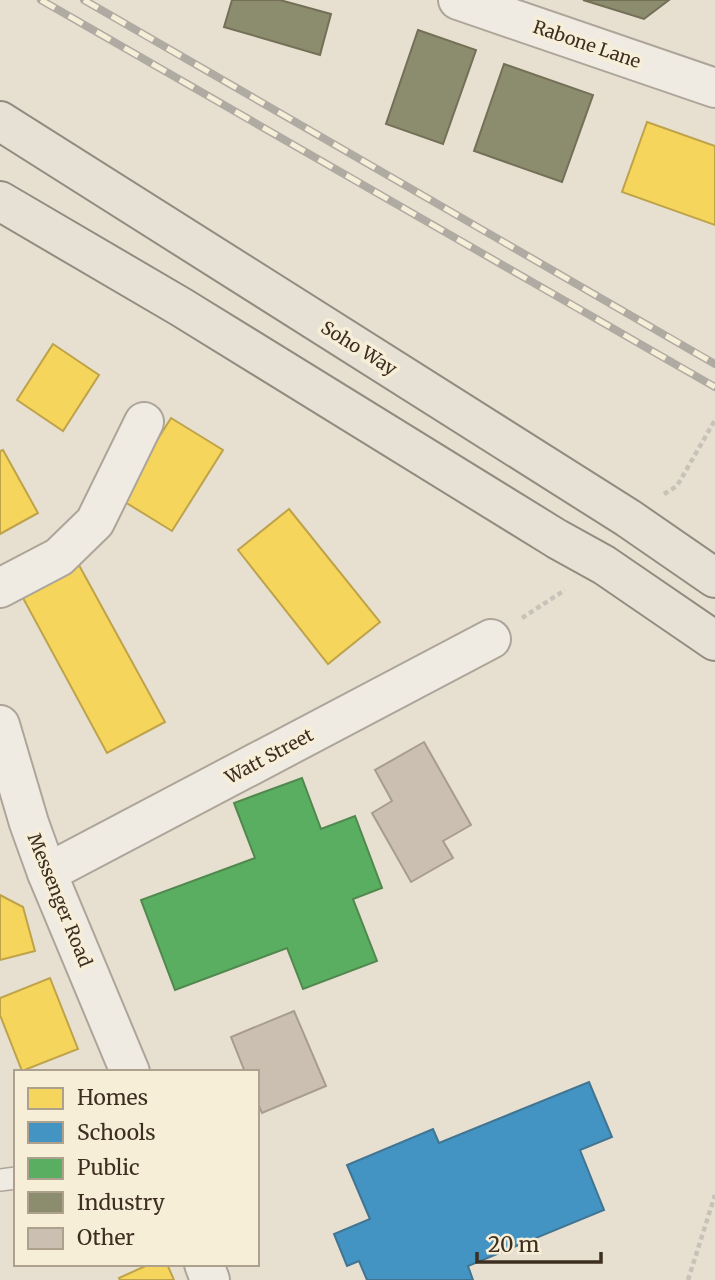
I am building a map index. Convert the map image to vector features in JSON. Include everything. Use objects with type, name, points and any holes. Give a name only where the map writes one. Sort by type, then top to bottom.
[{"type":"main road","name":"Soho Way","points":[[0,121],[628,518],[715,578]]},
{"type":"main road","points":[[0,201],[181,307],[557,539],[604,565],[715,641]]},
{"type":"street","name":"Rabone Lane","points":[[458,0],[715,88]]},
{"type":"street","points":[[0,587],[59,557],[95,522],[144,422]]},
{"type":"street","name":"Watt Street","points":[[47,873],[491,639]]},
{"type":"street","name":"Messenger Road","points":[[0,725],[15,826],[47,873],[129,1070]]},
{"type":"path","points":[[664,494],[677,486],[715,420]]},
{"type":"path","points":[[491,639],[604,565]]},
{"type":"path","points":[[688,1280],[715,1195]]},
{"type":"building: Homes","points":[[647,122],[715,146],[715,225],[622,192]]},
{"type":"building: Homes","points":[[53,344],[99,375],[63,431],[17,400]]},
{"type":"building: Homes","points":[[171,418],[223,450],[172,531],[120,499]]},
{"type":"building: Homes","points":[[3,450],[38,513],[0,534],[0,451]]},
{"type":"building: Homes","points":[[289,509],[380,622],[328,664],[238,550]]},
{"type":"building: Homes","points":[[74,556],[165,722],[107,753],[17,587]]},
{"type":"building: Homes","points":[[0,895],[23,907],[35,951],[0,960]]},
{"type":"building: Homes","points":[[50,978],[78,1049],[22,1070],[0,1015],[0,998]]},
{"type":"building: Homes","points":[[146,1266],[168,1266],[174,1280],[120,1280],[119,1278]]},
{"type":"building: Schools","points":[[589,1082],[612,1137],[580,1150],[604,1210],[468,1266],[473,1280],[367,1280],[359,1261],[347,1266],[334,1234],[370,1219],[347,1165],[433,1129],[439,1143]]},
{"type":"building: Public","points":[[302,778],[321,829],[355,816],[382,888],[353,899],[377,961],[303,989],[287,948],[175,990],[141,900],[255,858],[234,803]]},
{"type":"building: Industry","points":[[232,0],[280,0],[331,14],[320,55],[224,27]]},
{"type":"building: Industry","points":[[583,0],[669,0],[644,19]]},
{"type":"building: Industry","points":[[418,30],[476,50],[443,144],[386,124]]},
{"type":"building: Industry","points":[[504,64],[593,95],[562,182],[474,151]]},
{"type":"building: Other","points":[[424,742],[471,825],[443,841],[453,858],[411,882],[372,813],[392,801],[375,770]]},
{"type":"building: Other","points":[[294,1011],[326,1086],[262,1113],[259,1106],[259,1070],[244,1070],[231,1037]]},
{"type":"railway","points":[[41,0],[715,387]]},
{"type":"railway","points":[[84,0],[715,364]]}]
